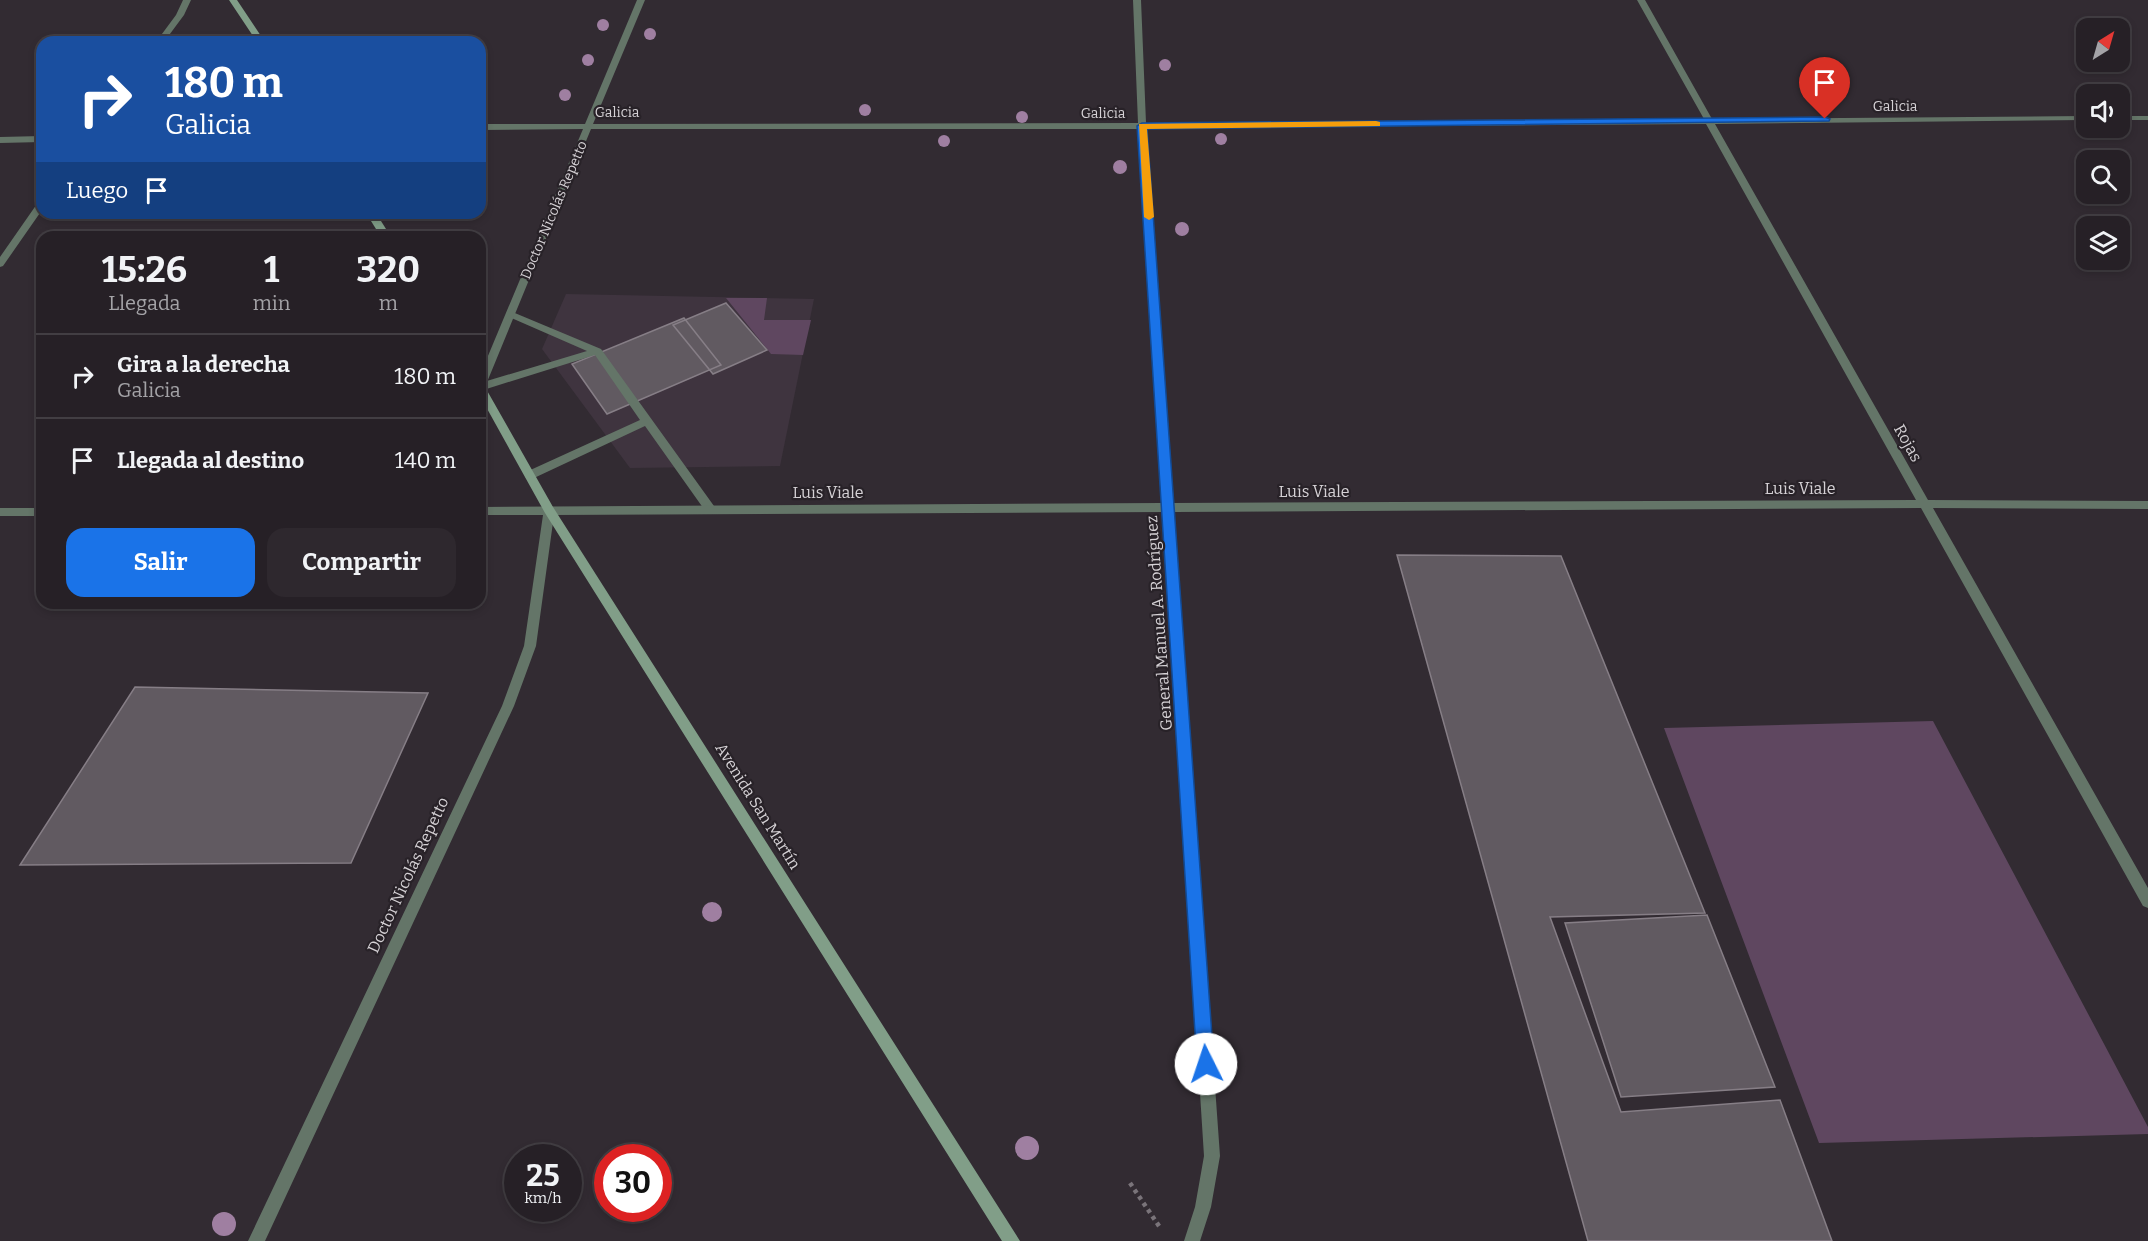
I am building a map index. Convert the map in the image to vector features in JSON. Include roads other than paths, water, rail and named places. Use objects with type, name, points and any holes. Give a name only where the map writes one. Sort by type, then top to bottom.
[{"type":"main road","points":[[233,0],[257,36]]},
{"type":"main road","name":"Avenida San Martín","points":[[486,398],[549,510],[1012,1241]]},
{"type":"street","points":[[164,36],[180,15],[187,0]]},
{"type":"street","name":"Doctor Nicolás Repetto","points":[[486,372],[641,0]]},
{"type":"street","name":"General Manuel A. Rodríguez","points":[[1137,0],[1142,126],[1212,1156],[1203,1207],[1192,1241]]},
{"type":"street","name":"Rojas","points":[[1641,0],[2148,901]]},
{"type":"street","name":"Galicia","points":[[486,127],[1142,126],[2076,118]]},
{"type":"street","points":[[2130,118],[2148,118]]},
{"type":"street","points":[[0,140],[36,139]]},
{"type":"street","points":[[0,264],[36,212]]},
{"type":"street","points":[[510,314],[597,351],[710,509]]},
{"type":"street","points":[[486,385],[597,351]]},
{"type":"street","points":[[530,475],[647,421]]},
{"type":"street","name":"Luis Viale","points":[[486,511],[1923,504],[2148,505]]},
{"type":"street","name":"Doctor Nicolás Repetto","points":[[256,1241],[508,706],[530,646],[549,510]]},
{"type":"street","points":[[0,513],[36,512]]}]
